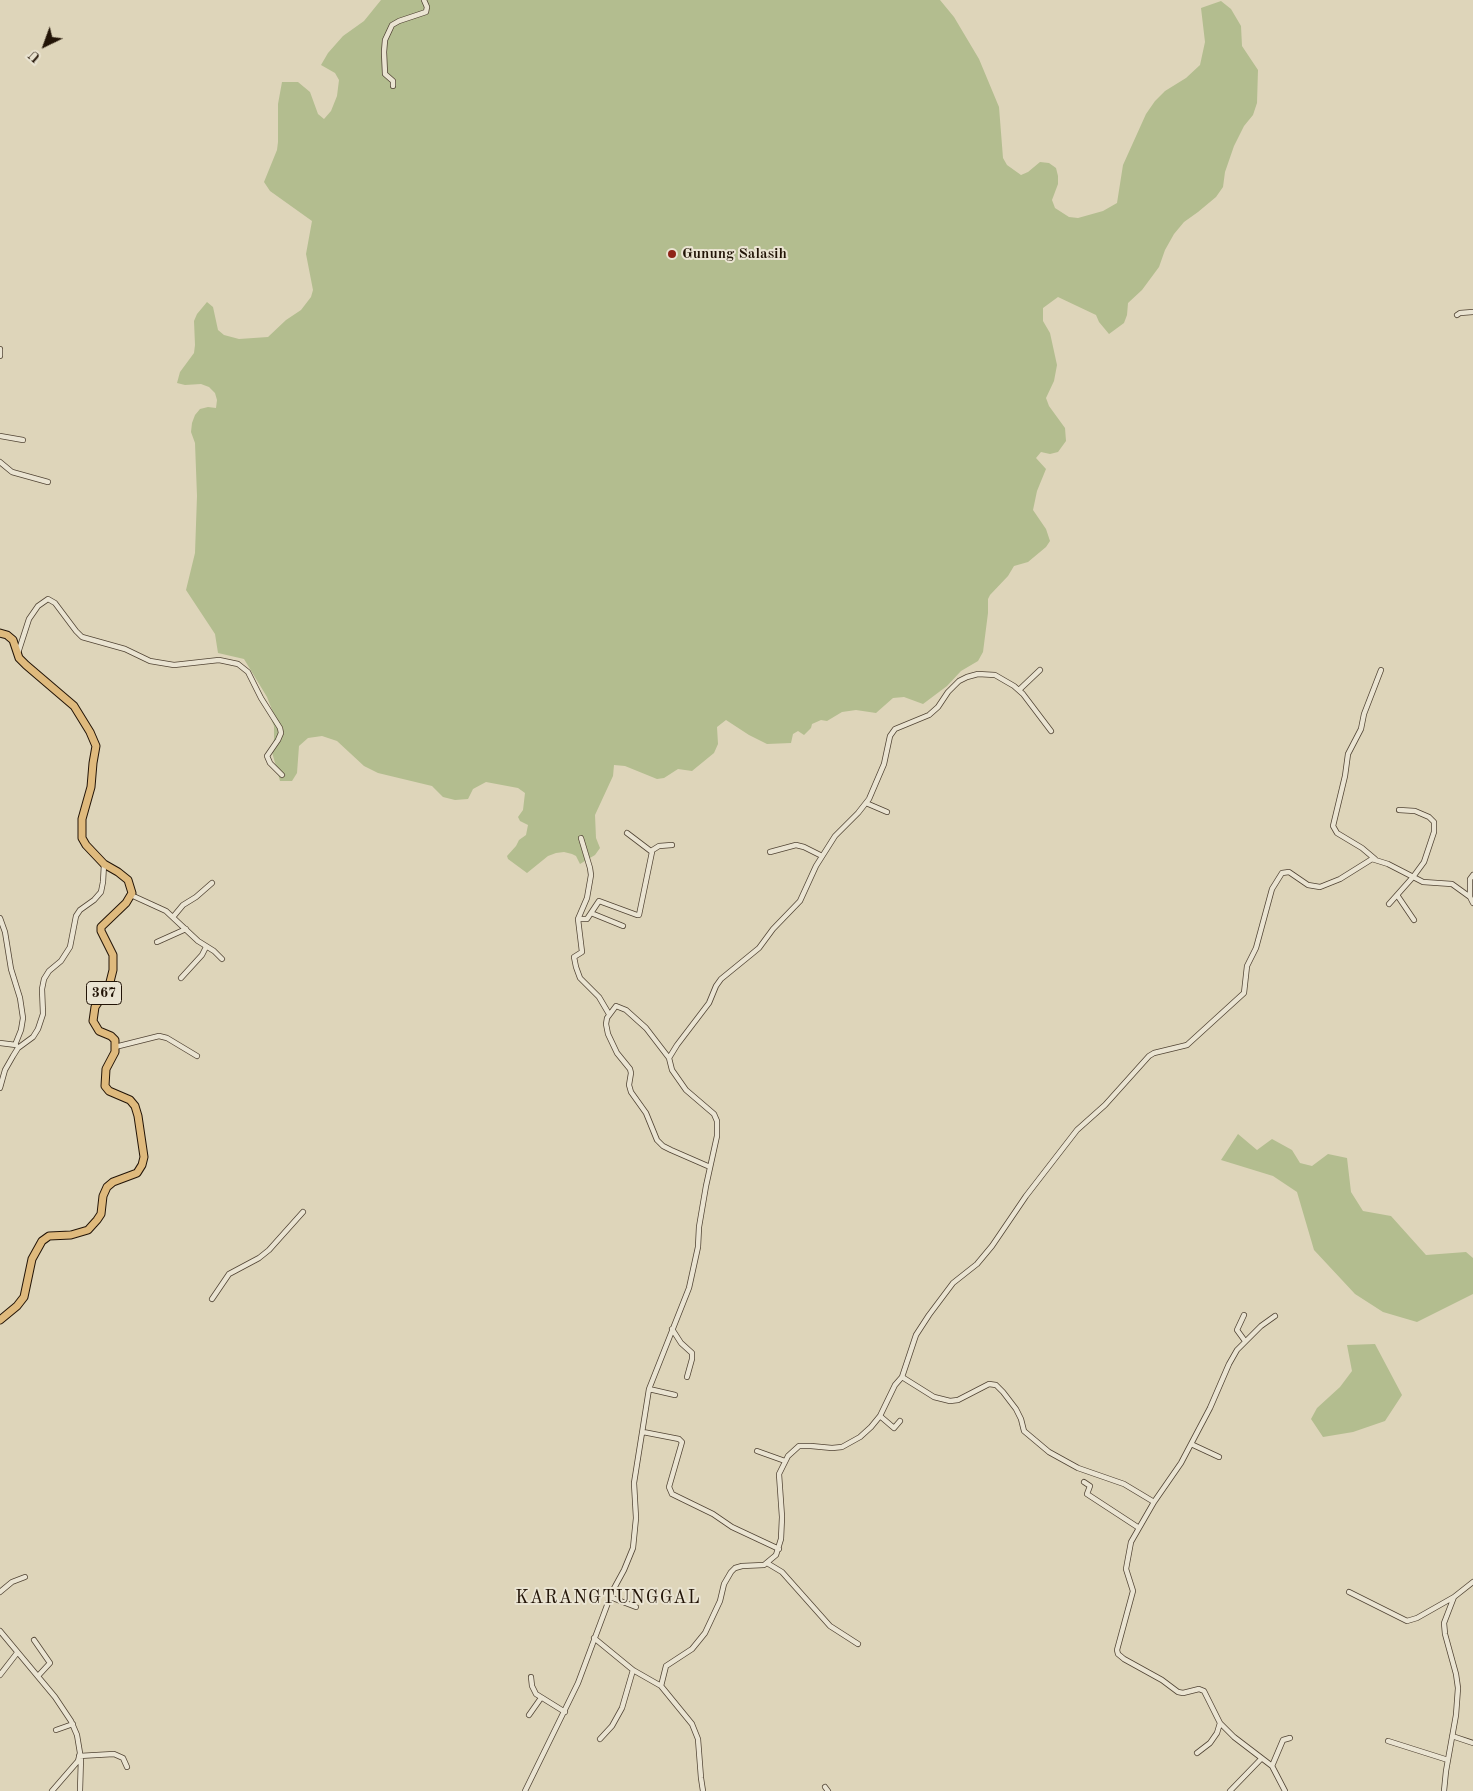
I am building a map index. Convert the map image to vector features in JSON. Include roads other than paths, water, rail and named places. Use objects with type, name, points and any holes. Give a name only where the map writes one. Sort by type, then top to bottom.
[{"type":"main road","points":[[0,633],[7,635],[13,640],[18,654],[26,665],[70,702],[81,716],[96,743],[91,787],[82,819],[81,833],[86,845],[104,864],[128,880],[131,887],[131,895]]},
{"type":"main road","name":"367","points":[[116,1047],[115,1039],[97,1029],[93,1019],[96,1007],[109,986],[113,970],[113,955],[100,930],[103,924],[114,916],[131,895]]},
{"type":"main road","points":[[0,1320],[17,1306],[24,1297],[32,1259],[42,1241],[49,1236],[71,1236],[88,1230],[101,1214],[103,1196],[107,1187],[113,1182],[137,1173],[142,1165],[144,1157],[143,1143],[135,1106],[130,1100],[109,1091],[105,1086],[107,1066],[116,1047]]},
{"type":"street","points":[[393,86],[393,81],[385,74],[385,40],[392,26],[399,21],[426,12],[427,7],[424,0]]},
{"type":"street","points":[[1457,314],[1460,312],[1473,312]]},
{"type":"street","points":[[0,349],[0,356]]},
{"type":"street","points":[[0,436],[23,440]]},
{"type":"street","points":[[0,462],[12,472],[48,482]]},
{"type":"street","points":[[18,654],[28,619],[38,606],[48,599],[55,603],[82,637],[125,649],[150,661],[174,665],[219,660],[238,664],[248,672],[261,698],[280,728],[281,733],[278,740],[267,756],[270,763],[282,775]]},
{"type":"street","points":[[1019,690],[1040,670]]},
{"type":"street","points":[[1381,670],[1364,714],[1361,729],[1348,754],[1345,776],[1333,826],[1337,833],[1365,850],[1376,860],[1426,883],[1452,884],[1470,897],[1473,903]]},
{"type":"street","points":[[669,1058],[709,1003],[721,979],[759,948],[773,929],[800,901],[834,836],[866,803],[884,764],[891,733],[898,727],[929,715],[938,707],[958,681],[971,675],[995,675],[1019,690],[1051,731]]},
{"type":"street","points":[[866,803],[887,812]]},
{"type":"street","points":[[1389,904],[1413,877],[1426,857],[1434,832],[1434,822],[1429,818],[1418,812],[1399,810]]},
{"type":"street","points":[[627,833],[651,851]]},
{"type":"street","points":[[581,838],[591,875],[586,898],[578,919],[582,952],[574,957],[580,978],[598,997],[609,1014]]},
{"type":"street","points":[[578,919],[587,919],[599,901],[639,915],[651,851],[659,846],[672,845]]},
{"type":"street","points":[[770,852],[796,845],[822,856]]},
{"type":"street","points":[[661,1686],[666,1666],[692,1649],[705,1633],[717,1608],[724,1584],[731,1572],[742,1566],[767,1563],[779,1549],[782,1518],[779,1474],[785,1460],[800,1446],[838,1448],[847,1445],[871,1427],[880,1416],[891,1392],[902,1377],[916,1334],[929,1315],[953,1283],[977,1264],[992,1246],[1026,1196],[1077,1130],[1105,1105],[1149,1056],[1187,1045],[1244,993],[1247,966],[1256,948],[1272,889],[1282,873],[1289,872],[1308,885],[1320,887],[1340,879],[1368,861],[1376,860]]},
{"type":"street","points":[[0,1043],[17,1046],[33,1037],[38,1029],[42,1014],[44,978],[64,957],[70,947],[76,916],[80,910],[94,900],[101,892],[104,864]]},
{"type":"street","points":[[1470,897],[1472,879]]},
{"type":"street","points":[[173,917],[184,905],[212,883]]},
{"type":"street","points":[[131,895],[161,908],[222,959]]},
{"type":"street","points":[[1397,895],[1414,920]]},
{"type":"street","points":[[591,913],[623,926]]},
{"type":"street","points":[[0,918],[5,932],[11,969],[18,990],[23,1018],[22,1030],[17,1046],[5,1070],[0,1088]]},
{"type":"street","points":[[157,942],[186,930]]},
{"type":"street","points":[[181,978],[206,947]]},
{"type":"street","points":[[525,1791],[565,1712],[578,1683],[610,1596],[629,1560],[636,1518],[634,1483],[648,1389],[691,1281],[710,1167],[718,1136],[716,1118],[710,1110],[686,1090],[672,1070],[669,1058],[646,1028],[626,1010],[616,1006],[609,1014],[606,1024],[609,1038],[617,1053],[630,1069],[628,1085],[630,1092],[646,1113],[657,1140],[663,1146],[710,1167]]},
{"type":"street","points":[[116,1047],[159,1036],[167,1038],[196,1056]]},
{"type":"street","points":[[212,1299],[229,1274],[264,1254],[303,1212]]},
{"type":"street","points":[[1244,1315],[1237,1332],[1245,1341]]},
{"type":"street","points":[[1275,1316],[1245,1341],[1229,1364],[1214,1402],[1132,1542],[1127,1557],[1127,1576],[1132,1591],[1117,1647],[1118,1654],[1178,1692],[1183,1693],[1199,1689],[1204,1691],[1220,1723],[1234,1737],[1272,1766],[1285,1791]]},
{"type":"street","points":[[672,1330],[681,1343],[692,1353],[686,1377]]},
{"type":"street","points":[[902,1377],[934,1397],[950,1402],[958,1400],[989,1384],[996,1385],[1004,1392],[1016,1409],[1024,1431],[1049,1452],[1084,1470],[1128,1486],[1154,1502]]},
{"type":"street","points":[[648,1389],[675,1395]]},
{"type":"street","points":[[880,1416],[894,1428],[900,1421]]},
{"type":"street","points":[[643,1432],[681,1441],[669,1487],[672,1494],[710,1512],[732,1527],[779,1549]]},
{"type":"street","points":[[1191,1444],[1219,1457]]},
{"type":"street","points":[[757,1452],[785,1460]]},
{"type":"street","points":[[1084,1482],[1090,1486],[1087,1494],[1139,1528]]},
{"type":"street","points":[[767,1563],[782,1572],[830,1626],[858,1644]]},
{"type":"street","points":[[0,1592],[12,1582],[25,1577]]},
{"type":"street","points":[[1349,1592],[1407,1622],[1454,1597],[1473,1582]]},
{"type":"street","points":[[610,1596],[636,1607]]},
{"type":"street","points":[[1444,1791],[1456,1708],[1457,1681],[1444,1630],[1447,1612],[1454,1597]]},
{"type":"street","points":[[0,1630],[17,1653],[38,1676],[73,1724],[77,1735],[80,1756],[80,1791]]},
{"type":"street","points":[[594,1638],[633,1670],[661,1686],[692,1724],[697,1734],[703,1791]]},
{"type":"street","points":[[34,1640],[50,1662],[38,1676]]},
{"type":"street","points":[[0,1675],[17,1653]]},
{"type":"street","points":[[600,1739],[612,1726],[622,1708],[633,1670]]},
{"type":"street","points":[[531,1677],[533,1689],[541,1698],[565,1712]]},
{"type":"street","points":[[529,1715],[541,1698]]},
{"type":"street","points":[[1197,1753],[1210,1743],[1220,1723]]},
{"type":"street","points":[[56,1730],[73,1724]]},
{"type":"street","points":[[1452,1736],[1473,1743]]},
{"type":"street","points":[[1272,1766],[1283,1740],[1290,1738]]},
{"type":"street","points":[[1388,1741],[1448,1760]]},
{"type":"street","points":[[80,1756],[115,1754],[123,1758],[127,1767]]},
{"type":"street","points":[[52,1791],[74,1768],[80,1756]]},
{"type":"street","points":[[1230,1791],[1261,1759]]},
{"type":"place","name":"Gunung Salasih","points":[[672,254]]},
{"type":"district","name":"KARANGTUNGGAL","points":[[608,1598]]}]
